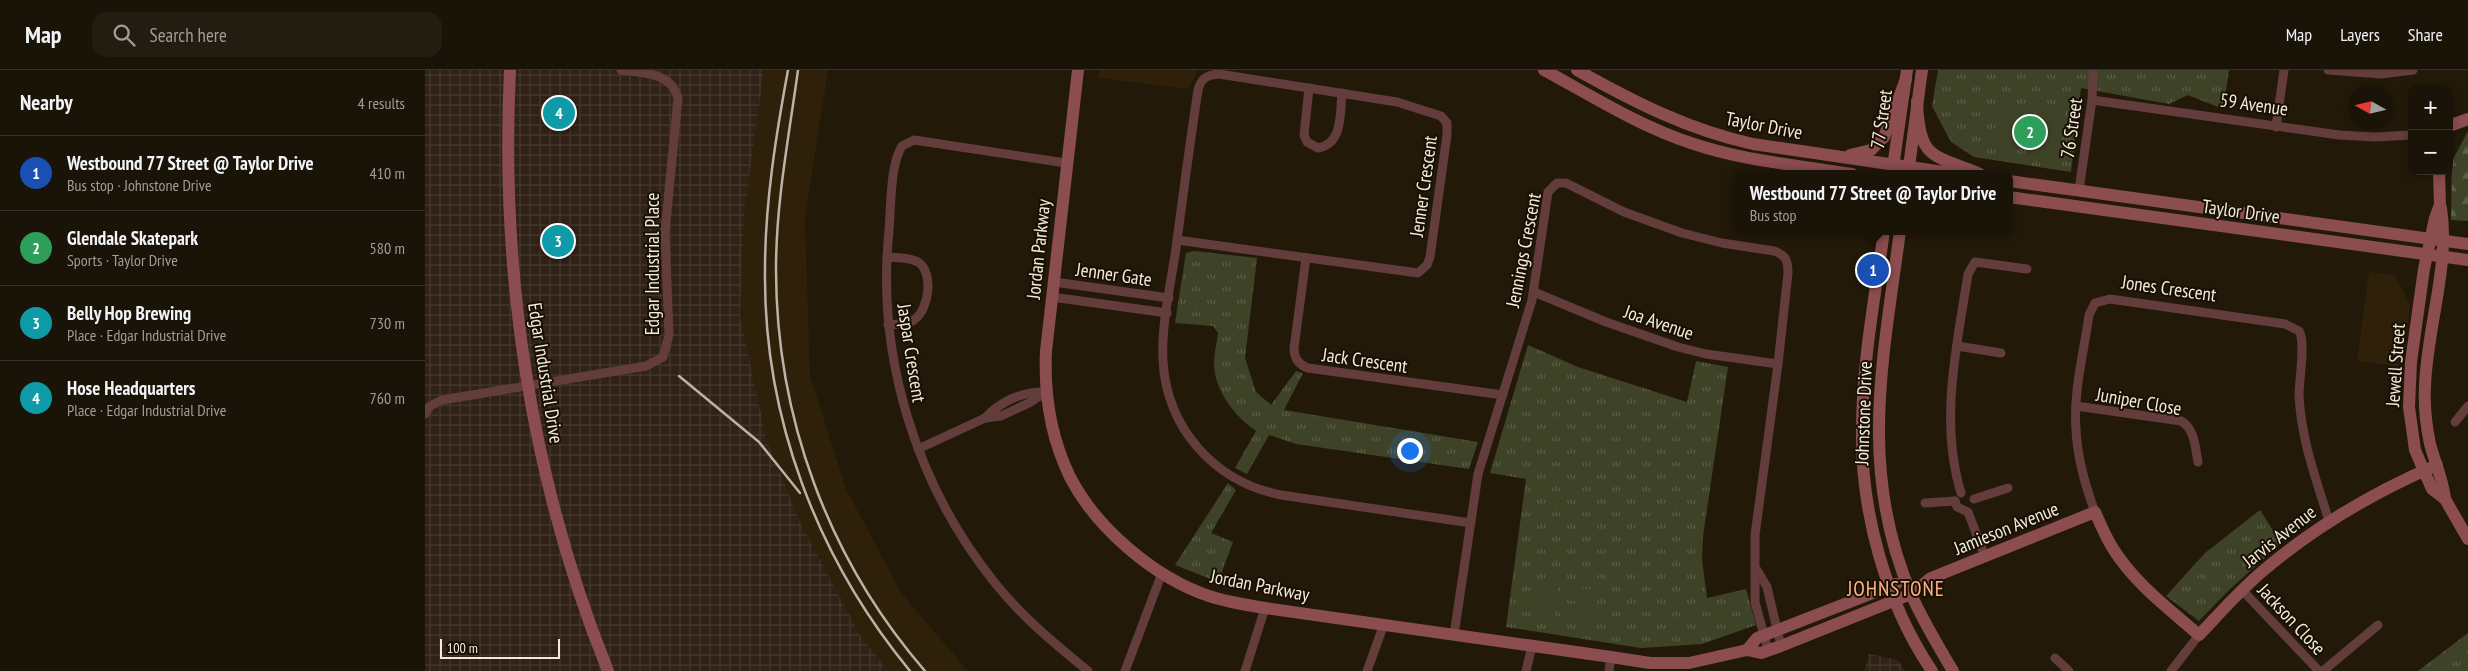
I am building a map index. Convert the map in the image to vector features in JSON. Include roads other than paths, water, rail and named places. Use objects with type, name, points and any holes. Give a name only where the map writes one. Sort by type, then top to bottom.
[{"type":"street","name":"Edgar Industrial Drive","points":[[510,70],[508,163],[510,230],[517,312],[527,387],[555,515],[576,588],[608,671]]},
{"type":"street","name":"Edgar Industrial Place","points":[[527,387],[646,366],[659,361],[666,352],[669,335],[665,232],[677,98],[674,88],[661,76],[621,70]]},
{"type":"street","name":"Jordan Parkway","points":[[1078,70],[1046,351],[1047,392],[1059,446],[1070,476],[1081,497],[1112,533],[1137,556],[1162,573],[1209,596],[1265,608],[1650,663],[1689,663],[1747,650],[1761,652],[1781,646],[1911,594]]},
{"type":"street","name":"Taylor Drive","points":[[1544,70],[1623,114],[1675,137],[1719,152],[1827,170]]},
{"type":"street","name":"Taylor Drive","points":[[1577,70],[1659,114],[1691,127],[1753,144],[1908,170]]},
{"type":"street","name":"77 Street","points":[[1908,170],[1922,70]]},
{"type":"street","name":"76 Street","points":[[2079,190],[2092,100],[2093,70]]},
{"type":"street","points":[[2276,127],[2284,70]]},
{"type":"street","points":[[2328,70],[2381,74],[2413,70]]},
{"type":"street","name":"Jenner Crescent","points":[[1177,240],[1418,273],[1430,258],[1447,135],[1445,120],[1437,114],[1397,102],[1219,74],[1207,76],[1202,80],[1198,90],[1177,240],[1163,359],[1165,382],[1172,406],[1191,441],[1224,472],[1254,488],[1276,494],[1471,523]]},
{"type":"street","points":[[1839,157],[1863,153],[1877,146],[1887,128],[1907,74]]},
{"type":"street","name":"77 Street","points":[[1893,169],[1907,74]]},
{"type":"street","points":[[1309,88],[1304,135],[1307,142],[1318,148],[1331,144],[1337,135],[1342,93]]},
{"type":"street","name":"59 Avenue","points":[[2092,100],[2276,127],[2363,137],[2408,135]]},
{"type":"street","points":[[1917,101],[1920,137],[1928,150],[1939,158],[1970,170]]},
{"type":"street","points":[[2453,125],[2468,119]]},
{"type":"street","name":"Jaspar Crescent","points":[[1066,163],[921,141],[907,142],[898,152],[896,160],[887,257],[888,325],[894,367],[903,403],[918,448],[953,522],[995,583],[1049,639],[1088,671]]},
{"type":"street","points":[[1815,168],[1819,170]]},
{"type":"street","points":[[2439,175],[2440,205]]},
{"type":"street","name":"Taylor Drive","points":[[2013,182],[2468,244]]},
{"type":"street","name":"Jennings Crescent","points":[[1455,635],[1480,468],[1534,292],[1548,192],[1557,184],[1566,183],[1624,212],[1682,233],[1782,254],[1787,261],[1788,273],[1778,364],[1755,535],[1757,570],[1754,586],[1755,602],[1768,650]]},
{"type":"street","name":"Taylor Drive","points":[[2013,198],[2468,260]]},
{"type":"street","name":"Jewell Street","points":[[2440,205],[2427,255],[2408,389],[2413,438],[2424,471],[2432,489],[2445,499],[2466,531]]},
{"type":"street","name":"Jewell Street","points":[[2440,205],[2444,241],[2425,386],[2426,417],[2437,465],[2443,482],[2445,499]]},
{"type":"street","name":"Johnstone Drive","points":[[1884,235],[1865,379],[1862,432],[1868,503],[1879,551],[1896,600],[1932,671]]},
{"type":"street","name":"Johnstone Drive","points":[[1900,235],[1880,382],[1878,448],[1889,526],[1906,580],[1924,621],[1953,671]]},
{"type":"street","points":[[1895,275],[1907,235]]},
{"type":"street","points":[[887,257],[917,261],[923,266],[927,281],[926,298],[920,314],[909,322],[888,325]]},
{"type":"street","name":"Jack Crescent","points":[[1306,258],[1294,348],[1295,356],[1301,364],[1309,368],[1503,395]]},
{"type":"street","points":[[1961,493],[1951,450],[1950,404],[1968,274],[1975,262],[2027,269]]},
{"type":"street","name":"Jenner Gate","points":[[1054,282],[1169,298]]},
{"type":"street","name":"Joa Avenue","points":[[1534,292],[1606,322],[1678,348],[1715,356],[1778,364]]},
{"type":"street","name":"Jenner Gate","points":[[1052,297],[1167,313]]},
{"type":"street","name":"Jones Crescent","points":[[2199,635],[2156,599],[2131,574],[2111,546],[2095,512],[2081,465],[2076,428],[2076,406],[2089,315],[2091,308],[2100,300],[2110,299],[2291,325],[2299,331],[2302,338],[2299,380],[2301,420],[2309,459],[2329,521]]},
{"type":"street","points":[[1957,346],[2001,353]]},
{"type":"street","points":[[425,414],[431,406],[442,400],[527,387]]},
{"type":"street","points":[[918,448],[985,418],[997,406],[1023,394],[1047,392]]},
{"type":"street","name":"Juniper Close","points":[[2076,406],[2181,421],[2189,427],[2192,433],[2198,462]]},
{"type":"street","points":[[2455,422],[2468,406]]},
{"type":"street","name":"Jarvis Avenue","points":[[2171,671],[2199,635],[2242,590],[2290,549],[2329,521],[2363,501],[2437,465]]},
{"type":"street","points":[[1974,499],[2008,488]]},
{"type":"street","points":[[1961,493],[1969,494],[1974,499]]},
{"type":"street","points":[[1925,503],[1955,501],[1961,493]]},
{"type":"street","points":[[1968,512],[1973,507],[1974,499]]},
{"type":"street","points":[[1955,501],[1957,507],[1968,512],[1985,557]]},
{"type":"street","name":"Jamieson Avenue","points":[[1906,580],[1931,578],[2095,512]]},
{"type":"street","name":"Jennings Crescent","points":[[1757,570],[1767,587],[1781,646]]},
{"type":"street","points":[[1125,671],[1162,573]]},
{"type":"street","name":"Jamieson Avenue","points":[[1911,594],[1931,578]]},
{"type":"street","name":"Jordan Parkway","points":[[1747,650],[1757,638],[1906,580]]},
{"type":"street","name":"Jackson Close","points":[[2242,590],[2319,671]]},
{"type":"street","points":[[1245,671],[1265,608]]},
{"type":"street","points":[[1367,671],[1384,624]]},
{"type":"street","name":"Jackson Close","points":[[2323,671],[2378,625]]},
{"type":"street","points":[[1526,671],[1532,646]]},
{"type":"street","points":[[1609,671],[1611,658]]},
{"type":"street","points":[[2055,658],[2069,671]]},
{"type":"railway","points":[[788,70],[772,169],[765,244],[767,324],[774,378],[785,431],[802,483],[823,533],[848,581],[877,627],[910,671]]},
{"type":"railway","points":[[798,70],[778,219],[776,269],[778,324],[786,378],[798,432],[814,484],[835,534],[861,582],[891,628],[925,671]]},
{"type":"railway","points":[[679,376],[759,442],[800,493]]},
{"type":"place","name":"Hose Headquarters","points":[[559,113]]},
{"type":"place","name":"Glendale Skatepark","points":[[2030,132]]},
{"type":"place","name":"Belly Hop Brewing","points":[[558,241]]},
{"type":"place","name":"Westbound 77 Street @ Taylor Drive","points":[[1873,270]]},
{"type":"district","name":"JOHNSTONE","points":[[1896,588]]}]
